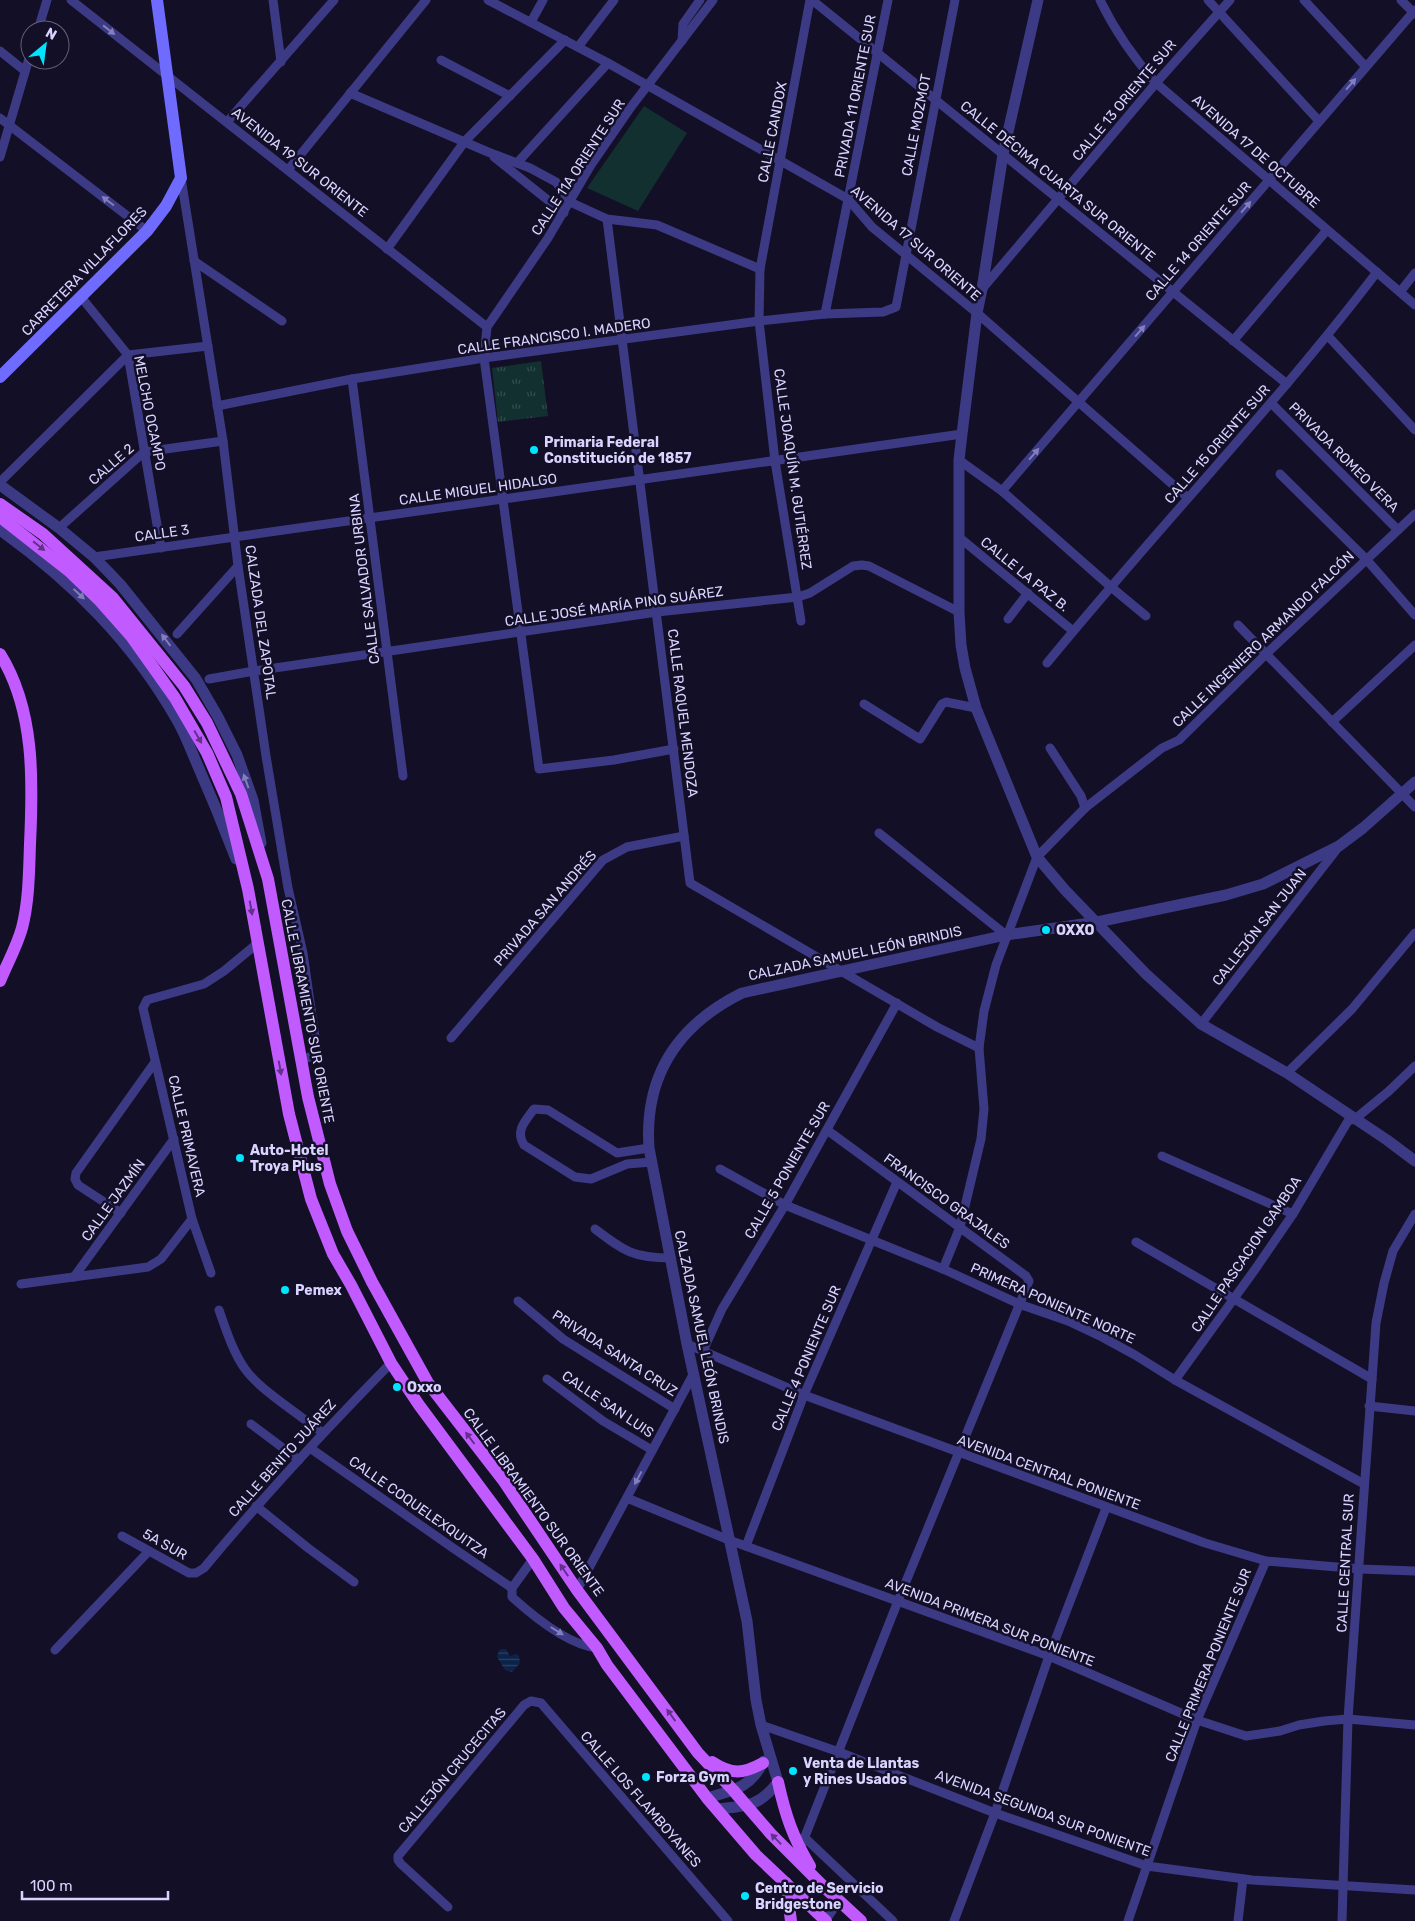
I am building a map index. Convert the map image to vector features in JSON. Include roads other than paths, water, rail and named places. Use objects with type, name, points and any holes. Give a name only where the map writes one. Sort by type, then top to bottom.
[{"type":"main road","points":[[157,0],[181,178]]},
{"type":"main road","name":"CARRETERA VILLAFLORES","points":[[0,377],[147,231],[166,206],[181,178]]},
{"type":"main road","name":"CALLE LIBRAMIENTO SUR ORIENTE","points":[[0,504],[42,534],[113,598],[184,686],[207,723],[241,794],[268,879],[308,1097],[330,1184],[347,1231],[372,1282],[428,1383],[503,1480],[577,1590],[698,1753],[822,1885],[861,1921]]},
{"type":"main road","points":[[0,517],[69,571],[132,636],[175,698],[207,753],[226,797],[248,889],[289,1114],[311,1199],[333,1254],[391,1363],[419,1405],[533,1559],[564,1608],[597,1648],[707,1798],[756,1855],[825,1921]]},
{"type":"main road","points":[[0,654],[18,693],[26,722],[32,790],[29,878],[22,928],[0,981]]},
{"type":"main road","points":[[698,1753],[721,1768],[737,1772],[745,1772],[763,1763]]},
{"type":"main road","points":[[778,1782],[786,1817],[800,1849],[822,1885]]},
{"type":"main road","points":[[786,1883],[791,1921]]},
{"type":"street","points":[[41,20],[47,0]]},
{"type":"street","name":"AVENIDA 19 SUR ORIENTE","points":[[71,0],[487,327]]},
{"type":"street","points":[[273,0],[281,62]]},
{"type":"street","points":[[226,122],[334,0]]},
{"type":"street","points":[[288,170],[426,0]]},
{"type":"street","name":"AVENIDA 17 SUR ORIENTE","points":[[488,0],[608,63],[848,199],[872,227],[977,313],[1187,498]]},
{"type":"street","points":[[531,22],[543,0]]},
{"type":"street","points":[[578,47],[614,0]]},
{"type":"street","points":[[682,41],[683,24],[700,0]]},
{"type":"street","name":"CALLE 11A ORIENTE SUR","points":[[487,327],[548,238],[592,165],[632,107],[713,0]]},
{"type":"street","name":"CALLE DÉCIMA CUARTA SUR ORIENTE","points":[[811,0],[1287,384]]},
{"type":"street","name":"CALLE CANDOX","points":[[759,321],[760,269],[811,0]]},
{"type":"street","name":"PRIVADA 11 ORIENTE SUR","points":[[825,314],[888,0]]},
{"type":"street","name":"CALLE MOZMOT","points":[[896,307],[955,0]]},
{"type":"street","points":[[1038,0],[1003,154],[977,313],[959,460],[959,612],[963,660],[976,708],[1037,857],[1065,890],[1146,974],[1201,1024],[1287,1074],[1387,1140],[1415,1161]]},
{"type":"street","name":"AVENIDA 17 DE OCTUBRE","points":[[1100,0],[1118,36],[1156,83],[1268,181],[1415,305]]},
{"type":"street","points":[[1208,0],[1319,122]]},
{"type":"street","name":"CALLE 13 ORIENTE SUR","points":[[982,289],[1156,83],[1230,0]]},
{"type":"street","points":[[1304,0],[1366,66]]},
{"type":"street","points":[[1401,0],[1414,12]]},
{"type":"street","name":"CALLE 14 ORIENTE SUR","points":[[1002,491],[1414,12]]},
{"type":"street","points":[[387,249],[465,141],[565,40]]},
{"type":"street","points":[[0,51],[25,71],[0,157]]},
{"type":"street","points":[[441,60],[510,96]]},
{"type":"street","points":[[517,163],[608,63]]},
{"type":"street","points":[[350,92],[517,163],[556,182],[570,202],[606,219],[657,225],[760,269]]},
{"type":"street","points":[[0,118],[147,231]]},
{"type":"street","points":[[488,152],[564,213]]},
{"type":"street","name":"CALZADA DEL ZAPOTAL","points":[[181,178],[223,441],[238,566],[266,756],[288,888],[303,952],[317,1051],[301,1061]]},
{"type":"street","name":"CALLE RAQUEL MENDOZA","points":[[606,219],[623,340],[690,882],[841,971]]},
{"type":"street","points":[[1233,341],[1327,230]]},
{"type":"street","points":[[194,260],[282,321]]},
{"type":"street","name":"CALLE 15 ORIENTE SUR","points":[[1047,663],[1328,336],[1377,272]]},
{"type":"street","points":[[1400,292],[1415,273]]},
{"type":"street","name":"MELCHO OCAMPO","points":[[81,297],[128,355],[161,548]]},
{"type":"street","name":"CALLE FRANCISCO I. MADERO","points":[[217,406],[352,379],[484,358],[759,321],[825,314],[883,312],[896,307]]},
{"type":"street","name":"CALLE JOAQUÍN M. GUTIÉRREZ","points":[[759,321],[775,461],[801,621]]},
{"type":"street","points":[[487,327],[484,358],[539,769],[614,760],[674,749]]},
{"type":"street","points":[[1328,336],[1415,430]]},
{"type":"street","points":[[208,346],[128,355],[0,483],[94,557],[120,584],[196,679],[237,755],[253,800],[268,879]]},
{"type":"street","name":"CALLE SALVADOR URBINA","points":[[352,379],[371,518],[385,652],[403,776]]},
{"type":"street","name":"PRIVADA ROMEO VERA","points":[[1271,403],[1398,530]]},
{"type":"street","name":"CALLE MIGUEL HIDALGO","points":[[235,537],[962,434]]},
{"type":"street","name":"CALLE 2","points":[[59,528],[144,452],[223,441]]},
{"type":"street","points":[[959,460],[1002,491],[1111,588],[1146,616]]},
{"type":"street","points":[[1280,474],[1366,559],[1415,615]]},
{"type":"street","name":"CALLE INGENIERO ARMANDO FALCÓN","points":[[1037,857],[1085,808],[1162,748],[1179,740],[1265,655],[1415,514]]},
{"type":"street","points":[[0,530],[65,581],[89,604],[123,641],[165,701],[178,721],[216,805],[248,889]]},
{"type":"street","name":"CALLE 3","points":[[94,557],[235,537]]},
{"type":"street","name":"CALLE LA PAZ B.","points":[[960,538],[1073,631]]},
{"type":"street","name":"CALLE JOSÉ MARÍA PINO SUÁREZ","points":[[209,679],[656,612],[798,597],[810,593],[853,566],[862,565],[869,566],[959,612]]},
{"type":"street","points":[[177,634],[238,566]]},
{"type":"street","points":[[1008,619],[1028,594]]},
{"type":"street","points":[[1238,625],[1265,655],[1415,807]]},
{"type":"street","points":[[1332,722],[1415,645]]},
{"type":"street","points":[[864,704],[920,739],[942,704],[946,702],[976,708]]},
{"type":"street","points":[[1050,748],[1081,796],[1085,808]]},
{"type":"street","name":"CALZADA SAMUEL LEÓN BRINDIS","points":[[778,1782],[761,1725],[746,1621],[687,1344],[649,1148],[650,1107],[655,1084],[669,1055],[685,1033],[720,1004],[742,993],[1006,935],[1097,922],[1226,895],[1263,884],[1339,846],[1415,782]]},
{"type":"street","points":[[879,834],[1006,935]]},
{"type":"street","name":"PRIVADA SAN ANDRÉS","points":[[451,1038],[603,860],[627,847],[684,836]]},
{"type":"street","name":"CALLEJÓN SAN JUAN","points":[[1201,1024],[1339,846]]},
{"type":"street","points":[[943,1269],[960,1228],[981,1138],[984,1110],[979,1048],[984,1011],[1006,935],[1037,857]]},
{"type":"street","points":[[1287,1074],[1352,1010],[1415,933]]},
{"type":"street","name":"CALLE PRIMAVERA","points":[[211,1273],[192,1219],[143,1004],[147,1000],[204,984],[224,971],[258,943]]},
{"type":"street","points":[[841,971],[979,1048]]},
{"type":"street","name":"CALLE 5 PONIENTE SUR","points":[[703,1352],[722,1310],[785,1204],[897,1003]]},
{"type":"street","points":[[296,1027],[313,1023]]},
{"type":"street","points":[[121,1213],[78,1185],[75,1180],[76,1173],[156,1062]]},
{"type":"street","name":"CALLE PASCACION GAMBOA","points":[[1176,1380],[1293,1214],[1348,1121],[1355,1119],[1390,1091],[1415,1066]]},
{"type":"street","points":[[649,1148],[616,1153],[548,1110],[534,1109],[522,1126],[520,1138],[524,1145],[575,1177],[591,1179],[627,1164],[652,1162]]},
{"type":"street","name":"FRANCISCO GRAJALES","points":[[827,1130],[1026,1276],[1028,1281],[1019,1304]]},
{"type":"street","name":"CALLE JAZMÍN","points":[[74,1277],[174,1139]]},
{"type":"street","points":[[1162,1156],[1293,1214]]},
{"type":"street","name":"PRIMERA PONIENTE NORTE","points":[[720,1169],[785,1204],[943,1269],[1019,1304],[1102,1337],[1364,1484]]},
{"type":"street","name":"CALLE 4 PONIENTE SUR","points":[[746,1546],[804,1396],[897,1182]]},
{"type":"street","name":"CALLE CENTRAL SUR","points":[[1342,1921],[1348,1719],[1376,1323],[1384,1283],[1393,1252],[1415,1214]]},
{"type":"street","points":[[21,1284],[148,1267],[161,1259],[192,1219]]},
{"type":"street","points":[[595,1229],[616,1245],[632,1254],[648,1258],[670,1258]]},
{"type":"street","points":[[1136,1242],[1372,1379]]},
{"type":"street","name":"PRIVADA SANTA CRUZ","points":[[518,1301],[563,1339],[675,1408]]},
{"type":"street","points":[[800,1849],[898,1601],[1019,1304]]},
{"type":"street","points":[[219,1310],[232,1344],[246,1370],[261,1386],[323,1433]]},
{"type":"street","name":"AVENIDA CENTRAL PONIENTE","points":[[687,1344],[804,1396],[1205,1543],[1266,1561],[1360,1569],[1415,1571]]},
{"type":"street","name":"CALLE BENITO JUÁREZ","points":[[196,1573],[204,1568],[256,1506],[391,1363]]},
{"type":"street","points":[[577,1590],[694,1373]]},
{"type":"street","name":"CALLE SAN LUIS","points":[[548,1379],[603,1421],[652,1450]]},
{"type":"street","points":[[1369,1406],[1415,1411]]},
{"type":"street","points":[[251,1424],[299,1460]]},
{"type":"street","name":"CALLE COQUELEXQUITZA","points":[[310,1448],[512,1588]]},
{"type":"street","name":"AVENIDA PRIMERA SUR PONIENTE","points":[[627,1498],[729,1540],[1048,1656],[1197,1720],[1246,1736],[1280,1732],[1299,1725],[1348,1719],[1415,1725]]},
{"type":"street","points":[[256,1506],[354,1582]]},
{"type":"street","points":[[954,1921],[995,1813],[1048,1656],[1106,1508]]},
{"type":"street","name":"5A SUR","points":[[122,1536],[189,1572],[196,1573]]},
{"type":"street","points":[[55,1650],[149,1551]]},
{"type":"street","points":[[533,1559],[512,1588],[512,1597],[533,1614],[584,1647],[597,1648]]},
{"type":"street","name":"CALLE PRIMERA PONIENTE SUR","points":[[1128,1921],[1197,1720],[1266,1561]]},
{"type":"street","name":"CALLEJÓN CRUCECITAS","points":[[448,1907],[398,1860],[398,1856],[524,1705],[530,1701]]},
{"type":"street","name":"CALLE LOS FLAMBOYANES","points":[[530,1701],[541,1703],[728,1921]]},
{"type":"street","name":"AVENIDA SEGUNDA SUR PONIENTE","points":[[761,1725],[839,1752],[995,1813],[1147,1866],[1244,1879],[1344,1887],[1415,1890]]},
{"type":"street","points":[[707,1798],[734,1790],[754,1778],[769,1750]]},
{"type":"street","points":[[717,1809],[746,1806],[758,1802],[778,1782]]},
{"type":"street","points":[[804,1837],[893,1921]]},
{"type":"street","points":[[1238,1921],[1244,1879]]},
{"type":"street","points":[[825,1921],[839,1901]]},
{"type":"water","points":[[506,1649],[510,1656],[516,1654],[519,1656],[520,1663],[512,1672],[505,1670],[497,1657],[499,1650]]},
{"type":"place","name":"Primaria Federal Constitución de 1857","points":[[534,450]]},
{"type":"place","name":"OXXO","points":[[1046,930]]},
{"type":"place","name":"Auto-Hotel Troya Plus","points":[[240,1158]]},
{"type":"place","name":"Pemex","points":[[285,1290]]},
{"type":"place","name":"Oxxo","points":[[397,1387]]},
{"type":"place","name":"Venta de Llantas y Rines Usados","points":[[793,1771]]},
{"type":"place","name":"Forza Gym","points":[[646,1777]]},
{"type":"place","name":"Centro de Servicio Bridgestone","points":[[745,1896]]}]
